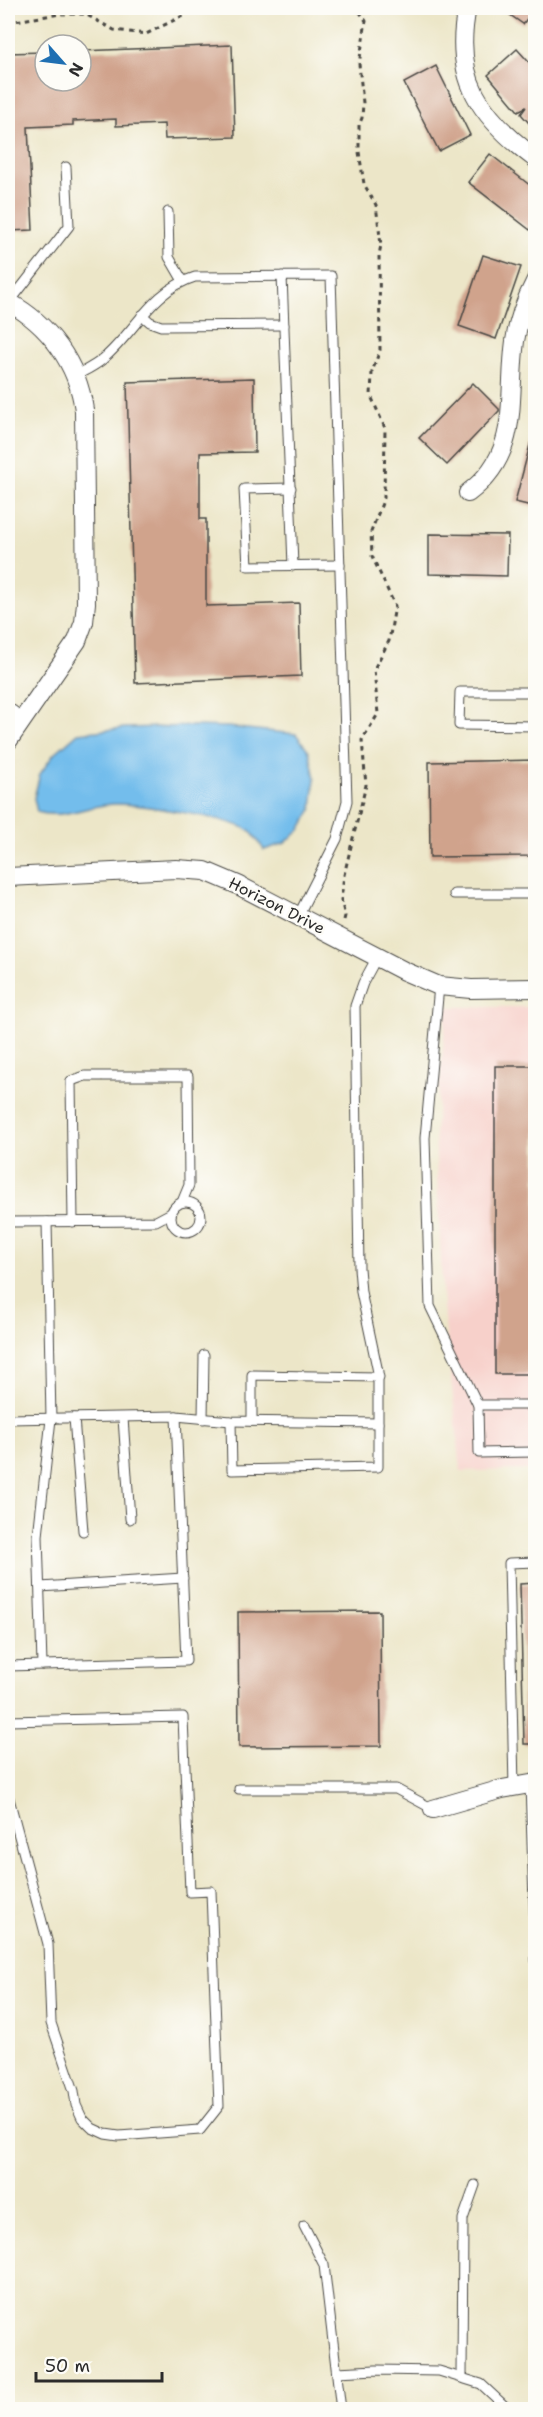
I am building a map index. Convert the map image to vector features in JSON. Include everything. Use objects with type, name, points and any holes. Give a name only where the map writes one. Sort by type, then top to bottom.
[{"type":"street","points":[[467,8],[462,28],[463,56],[470,87],[496,126],[536,159]]},
{"type":"street","points":[[468,493],[488,475],[505,446],[511,415],[515,341],[524,305],[536,280]]},
{"type":"street","points":[[8,302],[22,310],[55,340],[75,376],[84,410],[86,603],[84,622],[71,651],[8,741]]},
{"type":"street","name":"Horizon Drive","points":[[8,877],[189,869],[221,877],[377,957],[440,986],[536,988]]},
{"type":"street","points":[[433,1809],[527,1784]]},
{"type":"lane","points":[[8,302],[69,226],[66,167]]},
{"type":"lane","points":[[168,212],[169,257],[183,281]]},
{"type":"lane","points":[[282,276],[293,566]]},
{"type":"lane","points":[[75,376],[100,362],[163,293],[183,281],[195,277],[331,276],[347,801],[337,839],[298,916]]},
{"type":"lane","points":[[142,315],[150,322],[161,326],[284,325]]},
{"type":"lane","points":[[291,488],[244,489],[248,566],[340,565]]},
{"type":"lane","points":[[536,692],[460,692],[459,725],[536,726]]},
{"type":"lane","points":[[8,707],[23,718]]},
{"type":"lane","points":[[454,894],[536,894]]},
{"type":"lane","points":[[231,1421],[232,1470],[378,1467],[378,1377],[361,1292],[359,1268],[355,1006],[359,990],[377,957]]},
{"type":"lane","points":[[440,986],[425,1138],[430,1306],[478,1405],[479,1453],[536,1452]]},
{"type":"lane","points":[[8,1222],[156,1221],[171,1213],[182,1202],[189,1185],[188,1076],[86,1076],[71,1081],[73,1221]]},
{"type":"lane","points":[[171,1213],[171,1223],[179,1231],[189,1232],[195,1229],[201,1220],[199,1210],[191,1203],[182,1202]]},
{"type":"lane","points":[[42,1665],[38,1536],[51,1419],[47,1222]]},
{"type":"lane","points":[[203,1419],[204,1355]]},
{"type":"lane","points":[[252,1421],[252,1375],[378,1377]]},
{"type":"lane","points":[[478,1405],[536,1405]]},
{"type":"lane","points":[[8,1419],[176,1416],[231,1421],[378,1423]]},
{"type":"lane","points":[[8,1665],[186,1661],[176,1416]]},
{"type":"lane","points":[[74,1418],[82,1531]]},
{"type":"lane","points":[[123,1418],[130,1519]]},
{"type":"lane","points":[[536,1562],[508,1563],[527,1784],[536,1961]]},
{"type":"lane","points":[[40,1587],[183,1578]]},
{"type":"lane","points":[[8,1722],[183,1717],[190,1892],[211,1891],[219,2106],[200,2130],[119,2136],[105,2134],[92,2128],[82,2118],[51,2024],[48,1944],[8,1795]]},
{"type":"lane","points":[[239,1789],[396,1789],[433,1809]]},
{"type":"lane","points":[[462,2378],[464,2219],[475,2185]]},
{"type":"lane","points":[[304,2226],[324,2265],[341,2409]]},
{"type":"lane","points":[[337,2372],[439,2371],[481,2384],[509,2409]]},
{"type":"path","points":[[8,22],[60,14],[85,14],[114,30],[146,34],[199,8]]},
{"type":"path","points":[[339,937],[345,916],[341,900],[344,875],[366,785],[362,761],[362,740],[378,714],[374,669],[389,640],[395,606],[372,556],[371,532],[384,498],[384,428],[371,396],[372,372],[380,350],[379,255],[381,244],[376,206],[364,184],[359,152],[358,124],[362,118],[363,103],[359,64],[366,21],[357,8]]},
{"type":"shaded area","points":[[447,1007],[535,1007],[535,1470],[461,1471],[443,1305],[435,1134]]},
{"type":"water","points":[[195,726],[296,734],[309,751],[315,778],[312,809],[300,830],[285,843],[264,850],[250,831],[240,826],[162,809],[114,804],[57,814],[37,812],[34,798],[40,774],[54,754],[78,733],[125,728]]},
{"type":"building","points":[[500,8],[535,8],[523,24]]},
{"type":"building","points":[[232,45],[235,137],[165,139],[164,124],[116,126],[116,119],[73,121],[73,125],[28,127],[33,230],[8,231],[8,53],[33,52],[33,93],[93,93],[93,51]]},
{"type":"building","points":[[517,49],[536,70],[536,131],[521,114],[526,107],[518,111],[488,75]]},
{"type":"building","points":[[436,66],[470,135],[439,151],[404,83]]},
{"type":"building","points":[[490,154],[536,190],[536,222],[530,230],[468,182]]},
{"type":"building","points":[[483,255],[521,267],[496,339],[459,326]]},
{"type":"building","points":[[254,378],[255,452],[200,453],[200,519],[206,519],[206,606],[299,603],[301,676],[135,683],[127,382]]},
{"type":"building","points":[[473,383],[499,411],[447,465],[419,438]]},
{"type":"building","points":[[531,441],[536,441],[536,507],[515,502]]},
{"type":"building","points":[[429,534],[508,535],[507,576],[429,574]]},
{"type":"building","points":[[536,760],[536,856],[430,857],[429,762]]},
{"type":"building","points":[[495,1066],[536,1066],[536,1374],[495,1374]]},
{"type":"building","points":[[536,1583],[536,1744],[524,1744],[520,1584]]},
{"type":"building","points":[[380,1611],[381,1746],[239,1747],[238,1612]]}]
